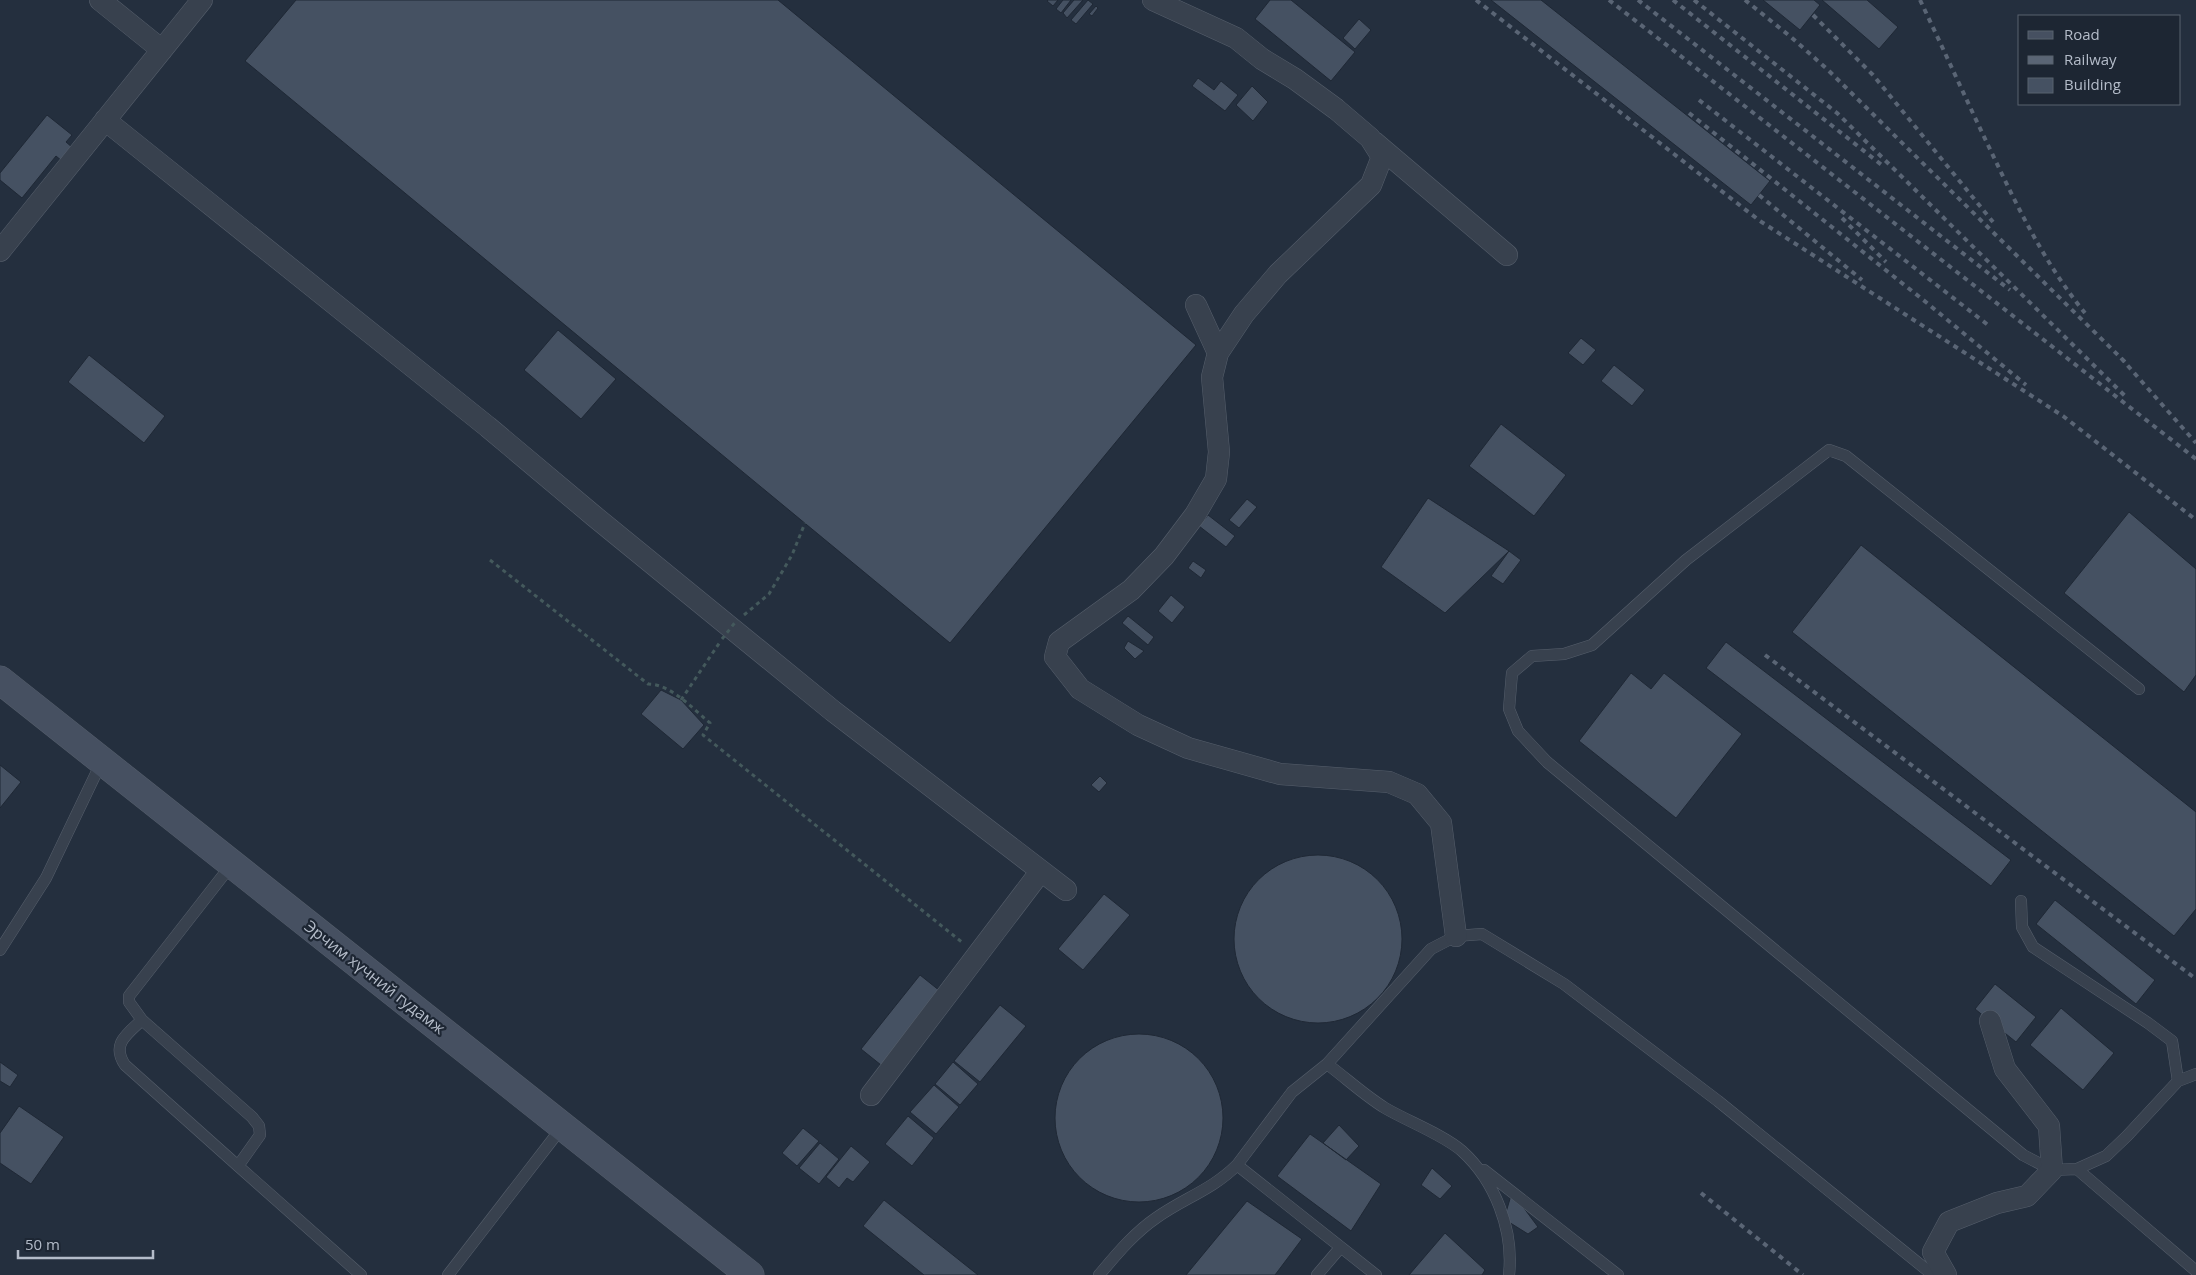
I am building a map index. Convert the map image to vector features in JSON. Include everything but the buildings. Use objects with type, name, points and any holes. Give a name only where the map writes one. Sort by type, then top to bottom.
[{"type":"main road","name":"Эрчим хүчний гудамж","points":[[0,680],[563,1126],[740,1272]]},
{"type":"street","points":[[100,0],[162,50]]},
{"type":"street","points":[[0,251],[202,0]]},
{"type":"street","points":[[1154,0],[1236,38],[1262,59],[1295,79],[1370,138],[1403,168],[1508,255]]},
{"type":"street","points":[[106,120],[308,285],[488,428],[833,711],[1066,890]]},
{"type":"street","points":[[1370,138],[1382,157],[1371,186],[1278,274],[1244,314],[1218,353],[1212,377],[1219,452],[1216,479],[1195,515],[1164,556],[1131,590],[1060,642],[1055,657],[1080,689],[1138,725],[1188,748],[1280,774],[1389,782],[1417,794],[1441,823],[1456,936]]},
{"type":"street","points":[[1196,305],[1218,353]]},
{"type":"street","points":[[871,1095],[1041,871]]},
{"type":"street","points":[[1946,1275],[1933,1252],[1949,1222],[1996,1203],[2027,1196],[2052,1170],[2049,1126],[2005,1069],[1990,1021]]},
{"type":"lane","points":[[2139,690],[1846,456],[1830,450],[1686,560],[1592,645],[1564,654],[1532,656],[1512,673],[1509,709],[1518,731],[1547,762],[2023,1155],[2052,1170],[2077,1169],[2106,1156],[2178,1081],[2196,1074]]},
{"type":"lane","points":[[0,950],[46,878],[102,761]]},
{"type":"lane","points":[[232,864],[129,996],[129,1002],[142,1020],[252,1117],[259,1126],[260,1135],[238,1166]]},
{"type":"lane","points":[[2021,901],[2022,927],[2033,947],[2172,1041],[2178,1081]]},
{"type":"lane","points":[[1099,1275],[1137,1233],[1157,1217],[1224,1178],[1237,1165],[1292,1092],[1327,1064],[1431,949],[1456,936],[1482,934],[1564,984],[1718,1101],[1933,1275]]},
{"type":"lane","points":[[142,1020],[122,1039],[119,1047],[119,1057],[125,1065],[361,1275]]},
{"type":"lane","points":[[1327,1064],[1383,1107],[1429,1131],[1464,1153],[1618,1275]]},
{"type":"lane","points":[[448,1275],[563,1126]]},
{"type":"lane","points":[[1464,1153],[1487,1179],[1504,1219],[1511,1260],[1509,1275]]},
{"type":"lane","points":[[1237,1165],[1376,1275]]},
{"type":"lane","points":[[2077,1169],[2196,1271]]},
{"type":"lane","points":[[1317,1275],[1340,1248]]},
{"type":"path","points":[[681,700],[737,620],[769,594],[792,555],[805,523]]},
{"type":"path","points":[[490,560],[648,684],[658,684],[710,723],[703,735],[978,954]]},
{"type":"railway","points":[[1476,0],[1760,221],[2063,416],[2196,520]]},
{"type":"railway","points":[[1609,0],[2196,459]]},
{"type":"railway","points":[[1638,0],[2010,290]]},
{"type":"railway","points":[[1673,0],[1883,166]]},
{"type":"railway","points":[[1694,0],[1837,113],[2125,396]]},
{"type":"railway","points":[[1745,0],[1827,69],[2126,363]]},
{"type":"railway","points":[[1920,0],[2020,211],[2056,274],[2085,313]]},
{"type":"railway","points":[[1813,15],[1873,75],[1993,222]]},
{"type":"railway","points":[[1699,100],[1988,325]]},
{"type":"railway","points":[[1689,113],[1927,303],[2026,385]]},
{"type":"railway","points":[[1759,195],[1862,280]]},
{"type":"railway","points":[[1842,218],[1886,262]]},
{"type":"railway","points":[[2121,358],[2196,443]]},
{"type":"railway","points":[[1765,655],[2196,979]]},
{"type":"railway","points":[[1701,1193],[1803,1275]]}]
